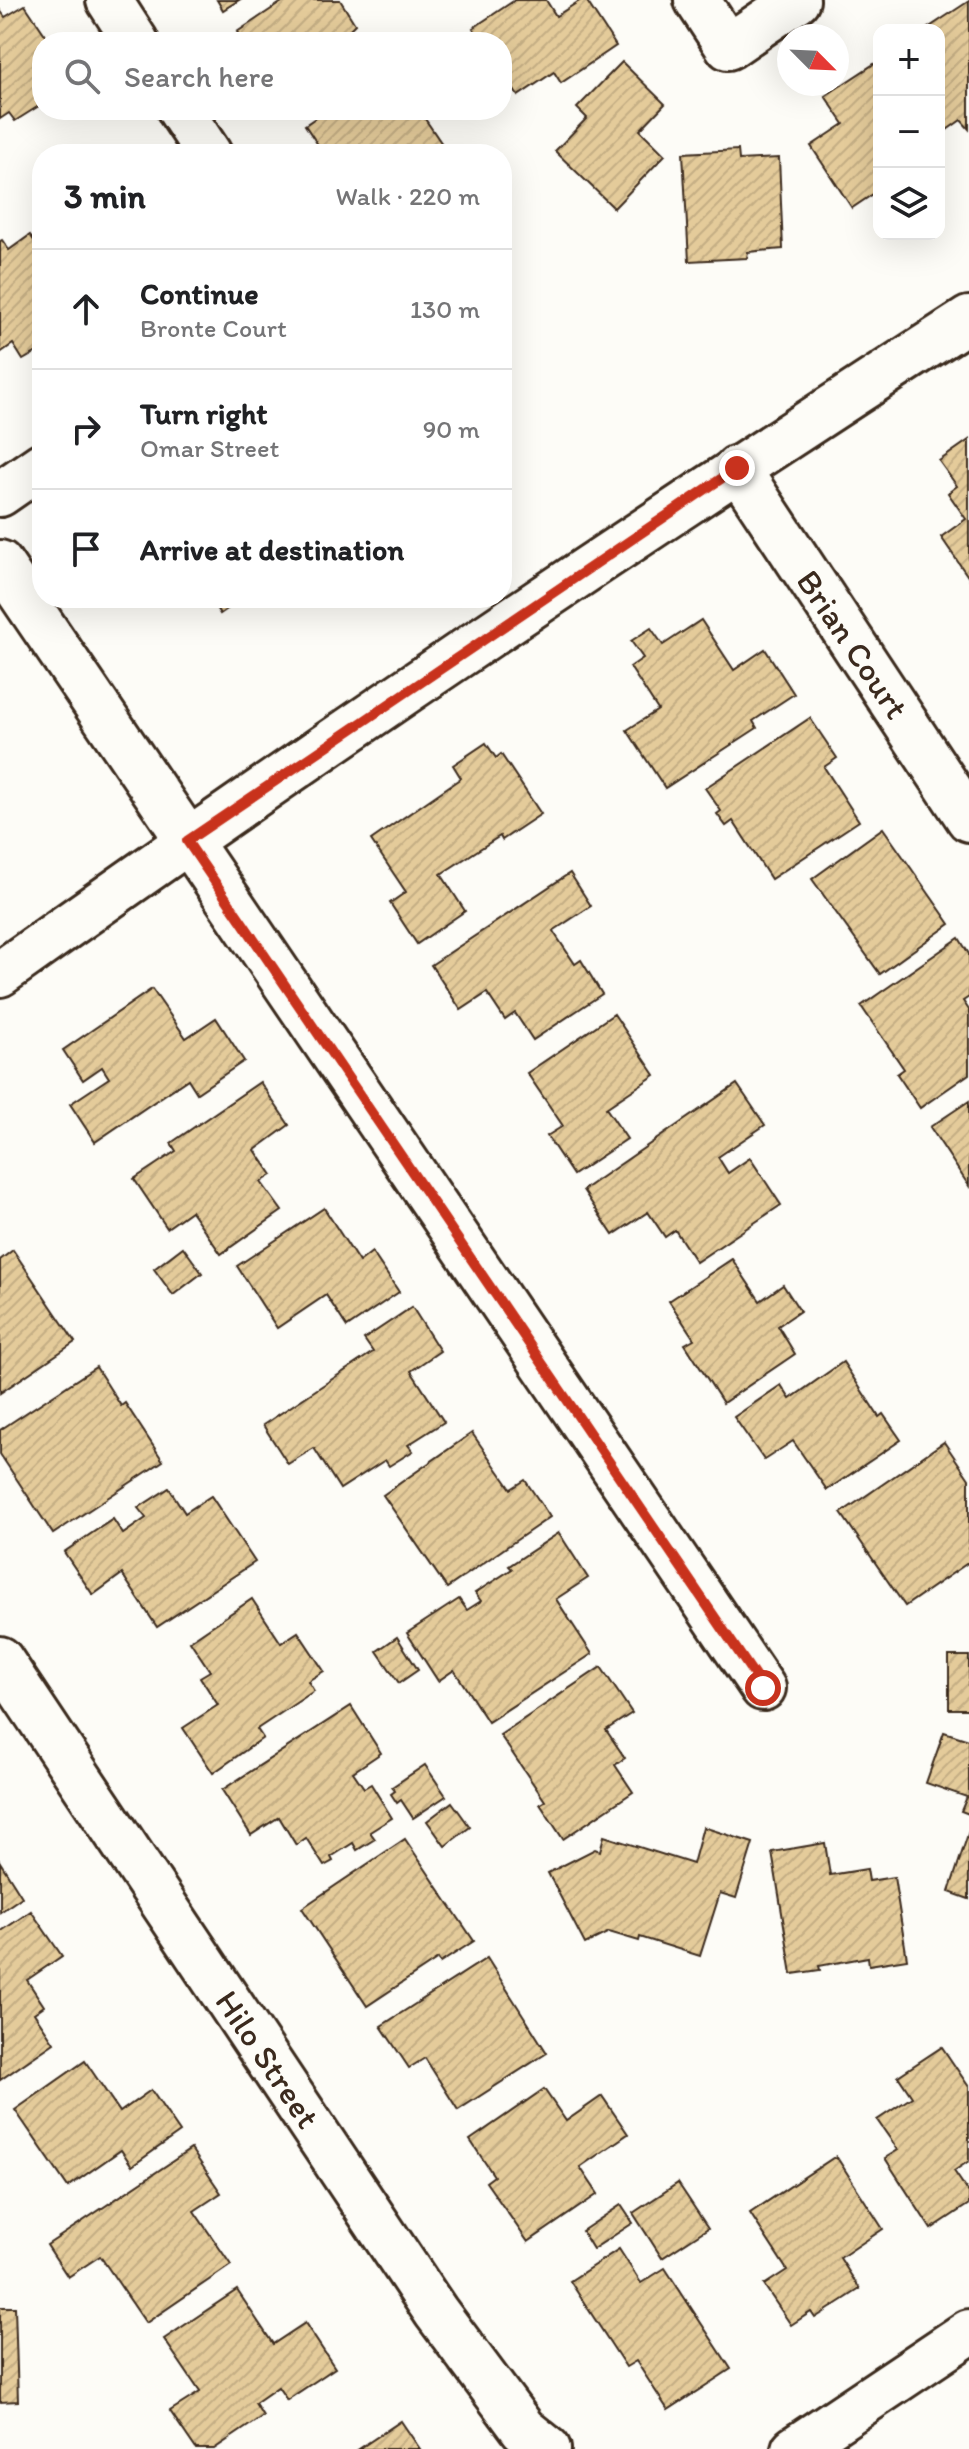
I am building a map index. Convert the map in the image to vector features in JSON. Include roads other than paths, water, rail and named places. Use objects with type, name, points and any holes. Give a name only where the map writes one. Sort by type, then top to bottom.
[{"type":"street","points":[[109,0],[130,32]]},
{"type":"street","points":[[697,0],[728,47],[797,0]]},
{"type":"street","points":[[187,120],[202,144]]},
{"type":"street","points":[[0,974],[187,841],[737,468],[969,319]]},
{"type":"street","name":"Brian Court","points":[[737,468],[969,819]]},
{"type":"street","points":[[0,494],[32,472]]},
{"type":"street","points":[[0,563],[763,1688]]},
{"type":"street","name":"Hilo Street","points":[[0,1659],[436,2312],[523,2429],[548,2449]]},
{"type":"street","points":[[794,2449],[969,2332]]}]
